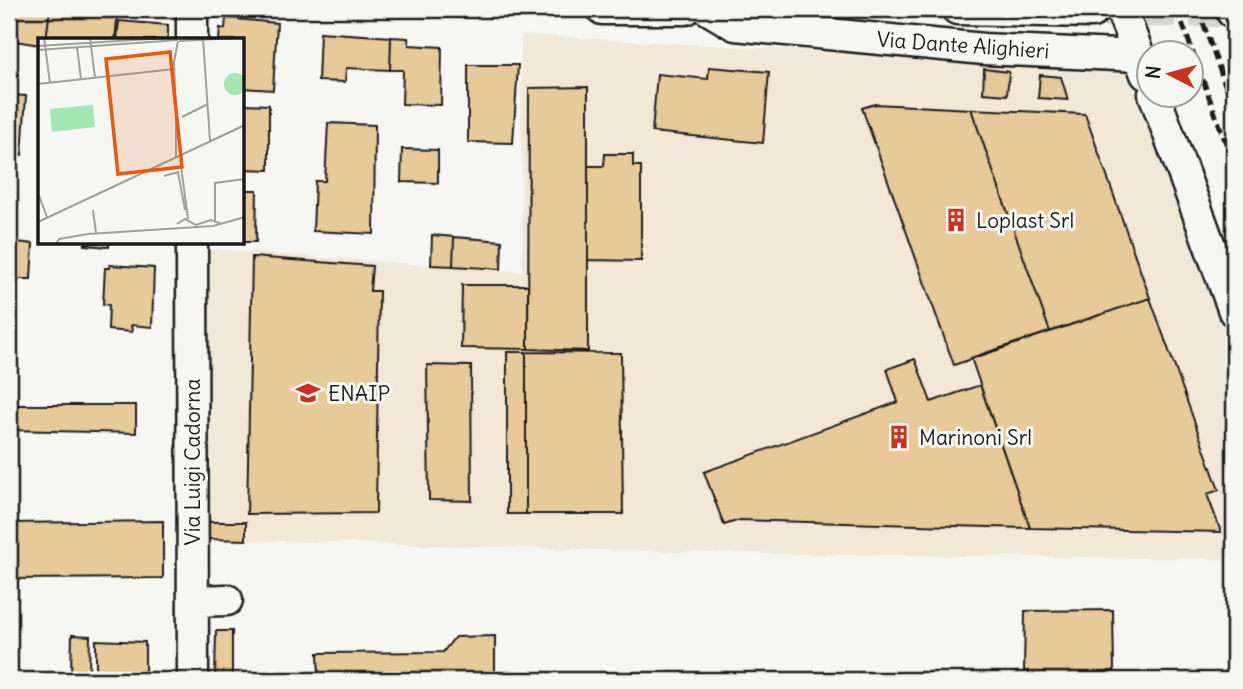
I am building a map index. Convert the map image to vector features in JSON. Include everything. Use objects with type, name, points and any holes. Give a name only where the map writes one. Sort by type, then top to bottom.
[{"type":"street","points":[[192,9],[192,38]]},
{"type":"street","points":[[616,9],[703,9]]},
{"type":"street","name":"Via Dante Alighieri","points":[[708,9],[735,25],[984,49],[1134,68]]},
{"type":"street","name":"Via Dante Alighieri","points":[[957,9],[1106,10]]},
{"type":"street","points":[[1106,10],[1134,53]]},
{"type":"street","points":[[1159,108],[1234,311]]},
{"type":"street","name":"Via Luigi Cadorna","points":[[192,245],[193,680]]},
{"type":"street","points":[[193,601],[227,600]]},
{"type":"shaded area","points":[[521,35],[1130,68],[1134,79],[1134,108],[1144,108],[1234,356],[1234,559],[721,553],[209,539],[210,249],[522,272]]},
{"type":"building","points":[[9,9],[50,9],[46,38],[38,38],[38,45],[9,40]]},
{"type":"building","points":[[50,9],[118,9],[115,38],[46,38]]},
{"type":"building","points":[[226,18],[277,23],[273,90],[245,88],[245,38],[219,38],[220,28],[225,29]]},
{"type":"building","points":[[119,21],[168,25],[168,38],[117,38]]},
{"type":"building","points":[[320,32],[391,37],[390,70],[346,68],[345,82],[318,81]]},
{"type":"building","points":[[391,37],[408,38],[409,45],[442,47],[441,105],[402,104],[403,70],[390,70]]},
{"type":"building","points":[[9,55],[15,55],[13,94],[9,93]]},
{"type":"building","points":[[468,65],[518,65],[513,143],[468,142]]},
{"type":"building","points":[[709,67],[769,72],[763,143],[652,132],[657,74],[708,79]]},
{"type":"building","points":[[984,69],[1009,72],[1007,95],[983,93]]},
{"type":"building","points":[[1040,75],[1061,77],[1068,100],[1038,98]]},
{"type":"building","points":[[588,87],[588,351],[528,349],[529,88]]},
{"type":"building","points":[[9,95],[26,96],[22,155],[9,154]]},
{"type":"building","points":[[245,104],[269,105],[269,170],[245,169]]},
{"type":"building","name":"Loplast Srl","points":[[875,104],[971,109],[1050,332],[954,365],[862,108]]},
{"type":"building","points":[[971,109],[1085,114],[1150,298],[1050,332]]},
{"type":"building","points":[[328,123],[375,125],[374,234],[313,231],[315,181],[325,181]]},
{"type":"building","points":[[402,149],[438,150],[438,183],[401,182]]},
{"type":"building","points":[[605,154],[633,154],[633,166],[641,166],[641,261],[588,260],[588,166],[604,166]]},
{"type":"building","points":[[245,190],[257,190],[256,242],[245,242]]},
{"type":"building","points":[[432,235],[454,237],[453,266],[431,265]]},
{"type":"building","points":[[454,237],[502,241],[501,269],[453,266]]},
{"type":"building","points":[[9,241],[33,244],[31,279],[9,279]]},
{"type":"building","points":[[252,257],[372,266],[370,291],[379,291],[376,513],[247,514]]},
{"type":"building","points":[[110,265],[154,268],[152,327],[131,325],[132,332],[108,330],[109,305],[103,304],[105,268],[110,268]]},
{"type":"building","points":[[462,285],[528,285],[528,349],[461,348]]},
{"type":"building","points":[[1150,298],[1219,490],[1207,494],[1221,532],[1030,528],[971,358]]},
{"type":"building","points":[[507,352],[526,352],[526,514],[507,514]]},
{"type":"building","points":[[526,352],[621,353],[623,514],[526,514]]},
{"type":"building","name":"Marinoni Srl","points":[[915,359],[931,402],[980,385],[1030,528],[740,520],[724,525],[704,472],[898,402],[887,369]]},
{"type":"building","points":[[427,365],[471,366],[472,501],[429,500]]},
{"type":"building","points":[[9,405],[136,405],[136,433],[9,430]]},
{"type":"building","points":[[163,521],[163,578],[9,579],[9,523]]},
{"type":"building","points":[[209,522],[246,522],[246,540],[209,539]]},
{"type":"building","points":[[1113,610],[1114,671],[1109,671],[1110,680],[1029,680],[1029,671],[1024,671],[1025,611]]},
{"type":"building","points":[[216,631],[232,631],[232,680],[215,680]]},
{"type":"building","points":[[72,635],[90,636],[89,672],[71,672]]},
{"type":"building","points":[[495,636],[495,680],[319,680],[318,653],[443,652],[455,637]]},
{"type":"building","points":[[96,640],[145,642],[145,680],[96,680]]},
{"type":"tunnel","points":[[1100,12],[1232,12]]},
{"type":"railway","points":[[1177,9],[1234,165]]},
{"type":"railway","points":[[1198,9],[1234,110]]},
{"type":"place","name":"Loplast Srl","points":[[956,220]]},
{"type":"place","name":"ENAIP","points":[[308,393]]},
{"type":"place","name":"Marinoni Srl","points":[[899,437]]}]
